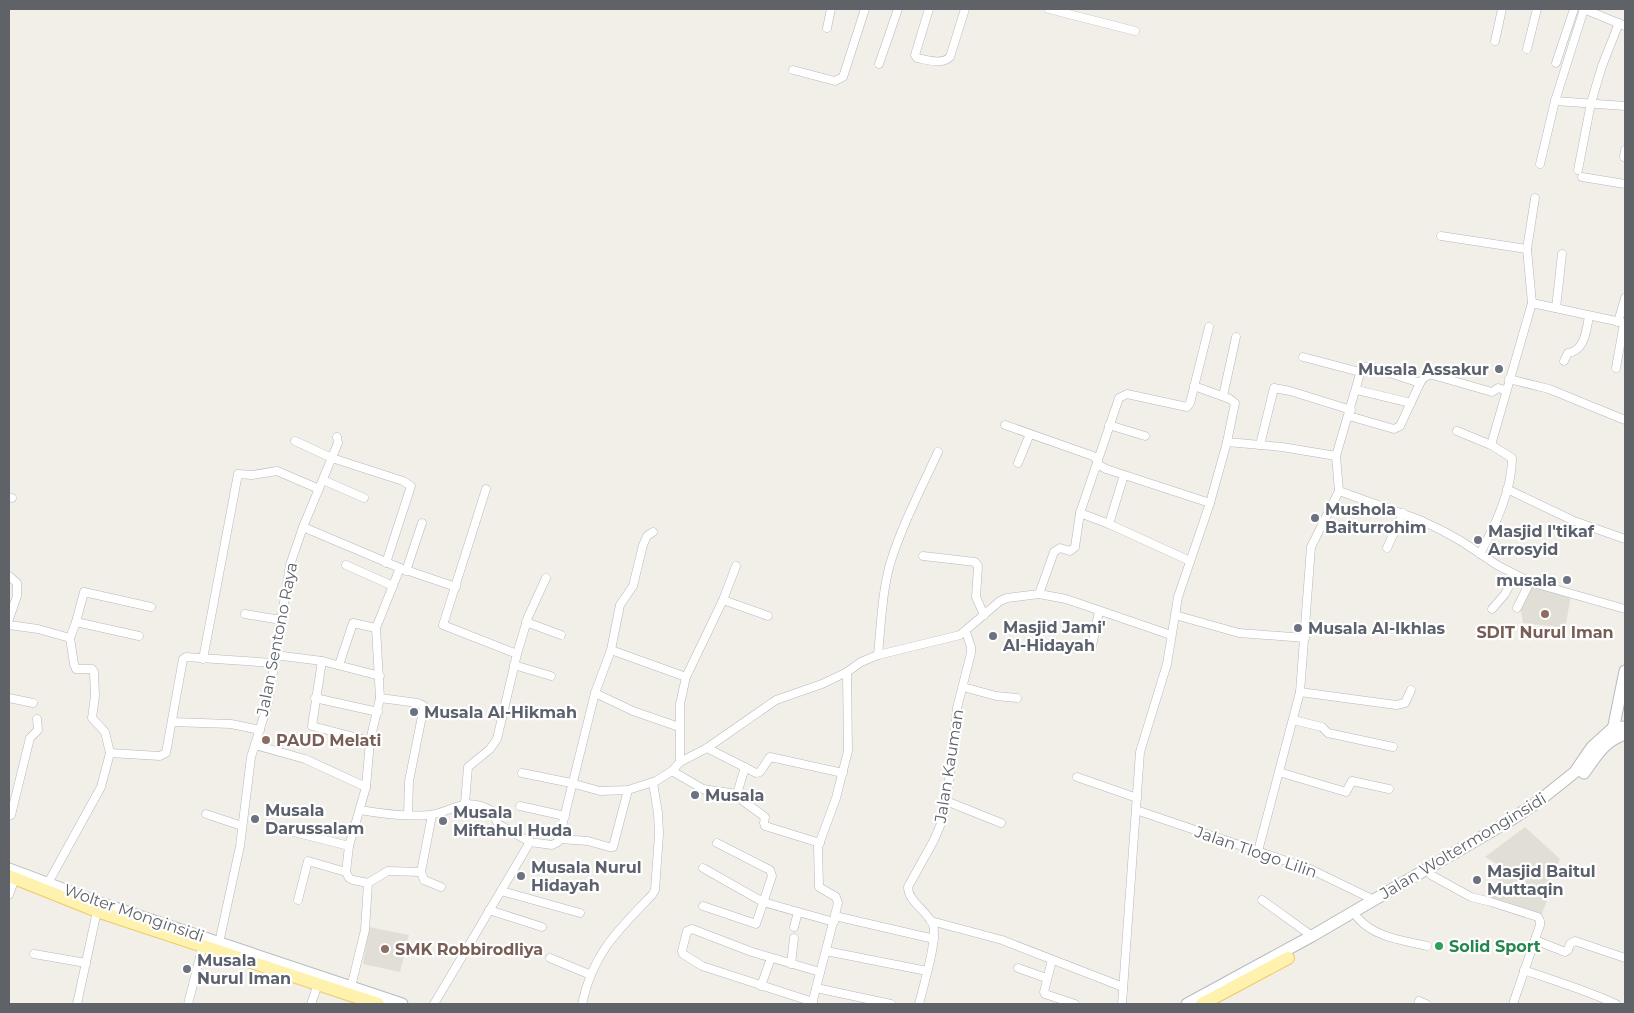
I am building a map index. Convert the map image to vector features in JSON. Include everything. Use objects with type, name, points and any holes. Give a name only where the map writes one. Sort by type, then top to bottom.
[{"type":"main road","points":[[1612,734],[1625,671]]},
{"type":"main road","points":[[1612,734],[1625,727]]},
{"type":"main road","name":"Jalan Woltermonginsidi","points":[[1287,954],[1312,936],[1509,821],[1535,804],[1575,772],[1592,747],[1612,734],[1625,734]]},
{"type":"main road","name":"Jalan Woltermonginsidi","points":[[1287,954],[1358,918],[1511,828],[1564,792],[1582,775],[1612,734]]},
{"type":"main road","name":"Wolter Monginsidi","points":[[11,874],[48,883],[198,941],[378,1004]]},
{"type":"main road","name":"Wolter Monginsidi","points":[[11,874],[97,910],[198,941],[218,943],[402,1004]]},
{"type":"main road","points":[[1187,1004],[1287,954]]},
{"type":"main road","points":[[1202,1004],[1287,954]]},
{"type":"street","points":[[827,28],[831,9]]},
{"type":"street","points":[[793,70],[835,80],[843,77],[865,9]]},
{"type":"street","points":[[880,64],[898,9]]},
{"type":"street","points":[[929,9],[915,56],[939,62],[950,57],[965,9]]},
{"type":"street","points":[[1049,9],[1136,31]]},
{"type":"street","points":[[1494,41],[1502,9]]},
{"type":"street","points":[[1527,50],[1537,9]]},
{"type":"street","points":[[1556,63],[1574,9]]},
{"type":"street","points":[[1540,164],[1555,101],[1584,9],[1597,11],[1622,24],[1602,66],[1591,103],[1580,174],[1625,184]]},
{"type":"street","points":[[1555,101],[1625,106]]},
{"type":"street","points":[[1491,445],[1532,303],[1527,249],[1535,198]]},
{"type":"street","points":[[1441,236],[1527,249]]},
{"type":"street","points":[[1556,308],[1562,254]]},
{"type":"street","points":[[1616,368],[1625,298]]},
{"type":"street","points":[[1532,303],[1622,323]]},
{"type":"street","points":[[1564,361],[1568,353],[1575,352],[1582,344],[1589,317]]},
{"type":"street","points":[[1038,594],[1054,552],[1060,548],[1070,550],[1075,547],[1080,513],[1119,398],[1127,394],[1187,408],[1190,403],[1209,327]]},
{"type":"street","points":[[1223,396],[1236,337]]},
{"type":"street","points":[[1303,357],[1360,372]]},
{"type":"street","points":[[1258,851],[1300,692],[1311,547],[1339,491],[1336,456],[1357,390],[1360,372],[1362,367],[1365,366],[1420,383]]},
{"type":"street","points":[[1260,445],[1274,388],[1290,391],[1394,429],[1400,426],[1420,383],[1427,376],[1433,375],[1492,392],[1498,388],[1506,390]]},
{"type":"street","points":[[1509,379],[1549,389],[1625,420]]},
{"type":"street","points":[[1122,1004],[1140,752],[1166,664],[1178,597],[1210,504],[1227,442],[1235,403],[1233,400],[1194,386]]},
{"type":"street","points":[[1357,390],[1411,403]]},
{"type":"street","points":[[1005,425],[1092,456],[1101,467],[1210,504]]},
{"type":"street","points":[[1109,425],[1145,436]]},
{"type":"street","points":[[1456,431],[1491,445],[1512,458],[1507,489],[1496,524],[1480,554]]},
{"type":"street","points":[[1018,464],[1030,434]]},
{"type":"street","name":"Jalan Sentono Raya","points":[[218,943],[237,860],[251,757],[268,703],[290,565],[303,527],[338,443],[337,437]]},
{"type":"street","points":[[295,441],[332,458],[403,481],[411,486],[386,563]]},
{"type":"street","points":[[1227,442],[1282,446],[1336,456]]},
{"type":"street","points":[[878,655],[884,590],[890,565],[902,529],[938,452]]},
{"type":"street","points":[[203,659],[238,474],[252,475],[277,471],[319,489]]},
{"type":"street","points":[[1109,524],[1124,474]]},
{"type":"street","points":[[323,480],[364,498]]},
{"type":"street","points":[[486,489],[443,625],[517,654]]},
{"type":"street","points":[[1507,489],[1574,521],[1625,539]]},
{"type":"street","points":[[1339,491],[1402,513],[1441,530],[1515,575],[1530,582],[1625,609]]},
{"type":"street","points":[[1080,513],[1109,524],[1190,561]]},
{"type":"street","points":[[1387,548],[1402,513]]},
{"type":"street","points":[[421,872],[388,871],[368,883],[349,878],[346,872],[349,846],[366,787],[370,741],[380,698],[376,628],[422,523]]},
{"type":"street","points":[[303,527],[403,570],[456,587]]},
{"type":"street","points":[[360,810],[394,816],[432,815],[464,804],[492,811],[498,824],[530,842],[555,844],[560,838],[571,783],[594,693],[611,650],[620,605],[634,586],[643,545],[648,536],[653,532]]},
{"type":"street","points":[[922,556],[976,562],[978,566],[976,597],[984,615]]},
{"type":"street","points":[[346,565],[393,586]]},
{"type":"street","points":[[680,762],[680,698],[686,677],[723,600],[736,566]]},
{"type":"street","points":[[1492,609],[1505,594],[1515,575]]},
{"type":"street","points":[[9,576],[17,583],[17,596],[9,619]]},
{"type":"street","points":[[464,804],[468,766],[490,749],[497,739],[526,622],[546,578]]},
{"type":"street","points":[[1517,608],[1530,582]]},
{"type":"street","points":[[48,883],[100,787],[110,753],[105,732],[92,718],[95,696],[94,672],[74,667],[70,638],[84,592],[151,607]]},
{"type":"street","points":[[522,773],[600,791],[628,790],[653,783],[672,771],[680,762],[707,748],[776,700],[822,684],[878,655],[960,635],[966,632],[1000,601],[1007,598],[1038,594],[1066,599],[1171,635]]},
{"type":"street","points":[[723,600],[768,616]]},
{"type":"street","points":[[1092,646],[1099,611]]},
{"type":"street","points":[[244,614],[281,620]]},
{"type":"street","points":[[1175,615],[1239,633],[1305,638]]},
{"type":"street","points":[[76,622],[139,636]]},
{"type":"street","points":[[339,665],[353,622],[376,628]]},
{"type":"street","points":[[526,622],[561,635]]},
{"type":"street","points":[[9,625],[38,629],[70,638]]},
{"type":"street","name":"Jalan Kauman","points":[[931,921],[910,896],[908,887],[938,832],[946,800],[957,708],[971,654],[971,647],[966,632]]},
{"type":"street","points":[[611,650],[686,677]]},
{"type":"street","points":[[110,753],[163,756],[168,749],[181,661],[186,657],[322,661],[380,676]]},
{"type":"street","points":[[322,661],[312,726],[370,741]]},
{"type":"street","points":[[514,665],[551,676]]},
{"type":"street","points":[[820,972],[771,958],[692,929],[687,931],[682,951],[684,955],[702,966],[812,1003],[838,903],[837,899],[819,887],[818,850],[836,798],[848,751],[848,672]]},
{"type":"street","points":[[963,687],[996,696],[1017,698]]},
{"type":"street","points":[[1300,692],[1396,705],[1404,702],[1411,690]]},
{"type":"street","points":[[594,693],[633,711],[679,727]]},
{"type":"street","points":[[9,698],[33,703]]},
{"type":"street","points":[[315,698],[378,712]]},
{"type":"street","points":[[380,698],[418,703],[424,706],[409,781],[408,815]]},
{"type":"street","points":[[9,816],[11,815],[30,738],[38,730],[37,719]]},
{"type":"street","points":[[1293,720],[1322,727],[1328,733],[1393,747]]},
{"type":"street","points":[[172,722],[231,724],[260,730]]},
{"type":"street","points":[[255,745],[305,760],[366,787]]},
{"type":"street","points":[[707,748],[758,773],[770,756],[842,773]]},
{"type":"street","points":[[737,794],[745,768]]},
{"type":"street","points":[[672,771],[703,789],[737,794],[743,801],[765,817],[765,826],[820,843]]},
{"type":"street","points":[[1279,772],[1346,792],[1352,781],[1389,789]]},
{"type":"street","points":[[1077,777],[1137,798]]},
{"type":"street","points":[[582,1004],[591,975],[602,952],[615,933],[652,895],[656,888],[658,813],[653,783]]},
{"type":"street","points":[[560,838],[588,841],[613,847],[628,790]]},
{"type":"street","points":[[946,800],[1001,823]]},
{"type":"street","points":[[520,806],[564,816]]},
{"type":"street","name":"Jalan Tlogo Lilin","points":[[1136,810],[1310,869],[1374,900]]},
{"type":"street","points":[[206,814],[242,826]]},
{"type":"street","points":[[432,815],[421,872],[424,880],[441,887]]},
{"type":"street","points":[[282,828],[349,846]]},
{"type":"street","points":[[434,1004],[530,842]]},
{"type":"street","points":[[703,906],[756,924],[772,876],[770,870],[717,843]]},
{"type":"street","points":[[298,900],[308,861],[346,872]]},
{"type":"street","points":[[703,868],[763,902],[798,912],[934,939]]},
{"type":"street","points":[[9,895],[11,874]]},
{"type":"street","points":[[1431,875],[1470,897],[1538,918],[1540,921],[1513,1004]]},
{"type":"street","points":[[351,987],[365,930],[368,883]]},
{"type":"street","points":[[501,891],[580,913]]},
{"type":"street","points":[[1262,900],[1312,936]]},
{"type":"street","points":[[77,1004],[97,910]]},
{"type":"street","points":[[489,910],[542,927]]},
{"type":"street","points":[[794,927],[798,912]]},
{"type":"street","points":[[1358,918],[1378,933],[1427,946]]},
{"type":"street","points":[[931,921],[1002,940],[1123,987]]},
{"type":"street","points":[[919,1004],[934,939],[934,929],[931,921]]},
{"type":"street","points":[[790,964],[794,938]]},
{"type":"street","points":[[1535,940],[1565,952],[1570,944],[1575,941],[1625,958]]},
{"type":"street","points":[[188,1004],[198,941]]},
{"type":"street","points":[[826,951],[927,971]]},
{"type":"street","points":[[34,954],[86,962]]},
{"type":"street","points":[[550,958],[591,975]]},
{"type":"street","points":[[761,986],[771,958]]},
{"type":"street","points":[[1052,960],[1043,990],[1045,994],[1075,1004]]},
{"type":"street","points":[[1018,968],[1046,978]]},
{"type":"street","points":[[1524,970],[1592,993],[1616,1004]]},
{"type":"street","points":[[311,1004],[318,984]]},
{"type":"street","points":[[816,988],[891,1004]]},
{"type":"shaded area","name":"SDIT Nurul Iman","points":[[1530,586],[1571,596],[1565,628],[1523,623],[1520,605]]},
{"type":"shaded area","points":[[1525,827],[1560,859],[1543,892],[1549,895],[1541,916],[1487,898],[1498,880],[1493,875],[1499,865],[1485,857]]},
{"type":"shaded area","name":"SMK Robbirodliya","points":[[369,927],[409,935],[400,972],[363,964]]},
{"type":"place","name":"Musala Assakur","points":[[1499,369]]},
{"type":"place","name":"Mushola Baiturrohim","points":[[1315,518]]},
{"type":"place","name":"Masjid I'tikaf Arrosyid","points":[[1478,540]]},
{"type":"place","name":"musala","points":[[1567,580]]},
{"type":"place","name":"SDIT Nurul Iman","points":[[1545,614]]},
{"type":"place","name":"Musala Al-Ikhlas","points":[[1298,628]]},
{"type":"place","name":"Masjid Jami' Al-Hidayah","points":[[993,636]]},
{"type":"place","name":"Musala Al-Hikmah","points":[[414,712]]},
{"type":"place","name":"PAUD Melati","points":[[266,740]]},
{"type":"place","name":"Musala","points":[[695,795]]},
{"type":"place","name":"Musala Darussalam","points":[[255,819]]},
{"type":"place","name":"Musala Miftahul Huda","points":[[443,821]]},
{"type":"place","name":"Musala Nurul Hidayah","points":[[521,876]]},
{"type":"place","name":"Masjid Baitul Muttaqin","points":[[1477,880]]},
{"type":"place","name":"Solid Sport","points":[[1439,946]]},
{"type":"place","name":"SMK Robbirodliya","points":[[385,949]]},
{"type":"place","name":"Musala Nurul Iman","points":[[187,969]]}]
